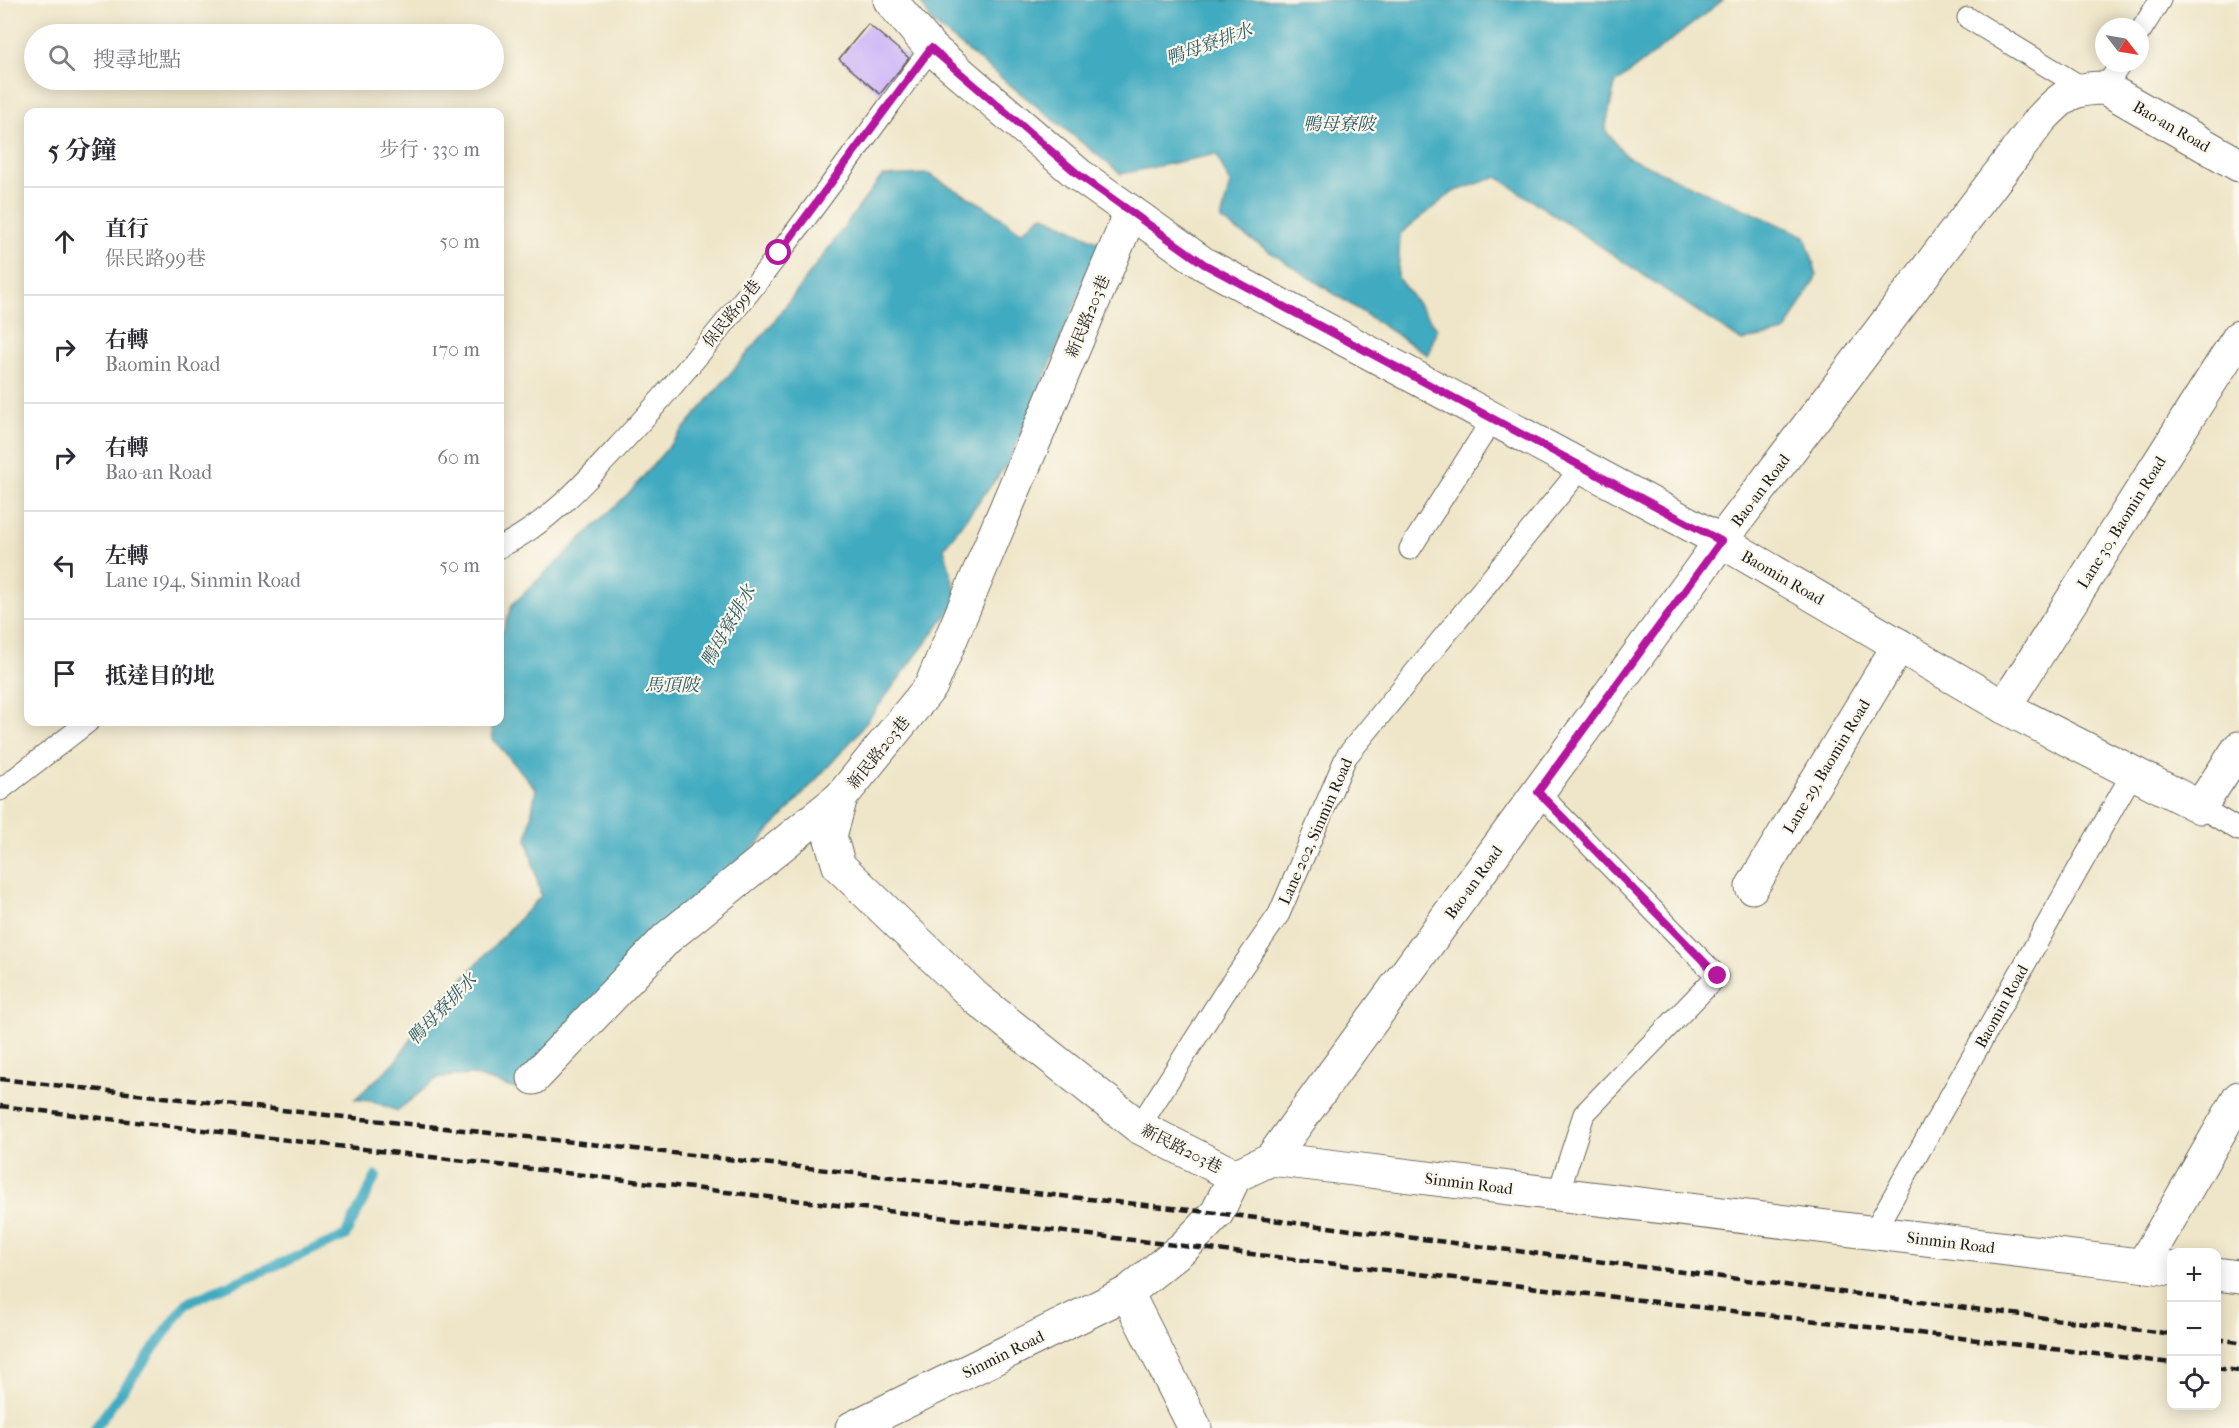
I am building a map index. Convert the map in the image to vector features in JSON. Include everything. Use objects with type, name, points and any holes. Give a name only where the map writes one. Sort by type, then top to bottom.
[{"type":"street","name":"Baomin Road","points":[[890,0],[931,48],[1079,175],[1204,264],[1721,541],[2004,707],[2132,774]]},
{"type":"street","name":"Bao-an Road","points":[[1271,1159],[1721,541],[2041,119],[2061,98],[2103,80],[2239,165]]},
{"type":"street","name":"新民路203巷","points":[[1131,212],[931,686],[841,797],[830,836],[839,866],[976,998],[1139,1127],[1235,1176]]},
{"type":"street","name":"Lane 30, Baomin Road","points":[[2004,707],[2239,338]]},
{"type":"street","name":"Lane 29, Baomin Road","points":[[1752,887],[1899,645]]},
{"type":"street","points":[[2132,774],[2200,807],[2239,748]]},
{"type":"street","points":[[534,1078],[667,938],[841,797]]},
{"type":"street","points":[[2157,1267],[2239,1098]]},
{"type":"street","points":[[1235,1176],[1271,1159]]},
{"type":"street","name":"Sinmin Road","points":[[1271,1159],[2157,1267]]},
{"type":"street","name":"Sinmin Road","points":[[852,1428],[1127,1293],[1185,1246],[1217,1213],[1235,1176]]},
{"type":"street","points":[[2221,1275],[2239,1277]]},
{"type":"street","points":[[1127,1293],[1195,1428]]},
{"type":"lane","points":[[2149,18],[2160,0]]},
{"type":"lane","points":[[1968,18],[2103,80]]},
{"type":"lane","name":"保民路99巷","points":[[504,545],[515,540],[572,497],[659,402],[779,253],[931,48]]},
{"type":"lane","points":[[1410,549],[1492,420]]},
{"type":"lane","name":"Lane 202, Sinmin Road","points":[[1139,1127],[1227,989],[1279,914],[1346,757],[1582,467]]},
{"type":"lane","points":[[0,790],[83,726]]},
{"type":"lane","name":"Baomin Road","points":[[1873,1233],[2132,774]]},
{"type":"lane","points":[[1538,792],[1718,976],[1584,1114],[1558,1194]]},
{"type":"lane","points":[[2200,807],[2239,830]]},
{"type":"water","name":"鴨母寮陂","points":[[919,0],[1723,0],[1615,84],[1605,130],[1627,157],[1805,236],[1817,275],[1785,332],[1742,341],[1497,177],[1453,192],[1400,234],[1398,278],[1437,329],[1428,355],[1221,220],[1230,183],[1216,154],[1121,174],[933,23]]},
{"type":"water","name":"馬頂陂","points":[[928,174],[986,207],[1021,232],[1043,215],[1101,243],[1010,460],[944,548],[958,600],[855,737],[718,887],[515,1089],[473,1075],[439,1077],[397,1111],[375,1102],[355,1099],[394,1063],[431,1012],[541,896],[527,839],[536,789],[493,739],[491,726],[504,726],[504,628],[512,605],[631,491],[773,323],[882,176]]},
{"type":"building","points":[[868,24],[909,58],[880,94],[839,59]]},
{"type":"waterway","name":"鴨母寮排水","points":[[95,1428],[187,1303],[345,1236],[376,1176]]},
{"type":"railway","points":[[0,1079],[1217,1213],[2167,1333]]},
{"type":"railway","points":[[0,1106],[2167,1362]]},
{"type":"railway","points":[[2221,1340],[2239,1342]]},
{"type":"railway","points":[[2221,1369],[2239,1371]]},
{"type":"route","points":[[779,253],[931,48],[1079,175],[1204,264],[1721,541],[1538,792],[1718,976]]}]
